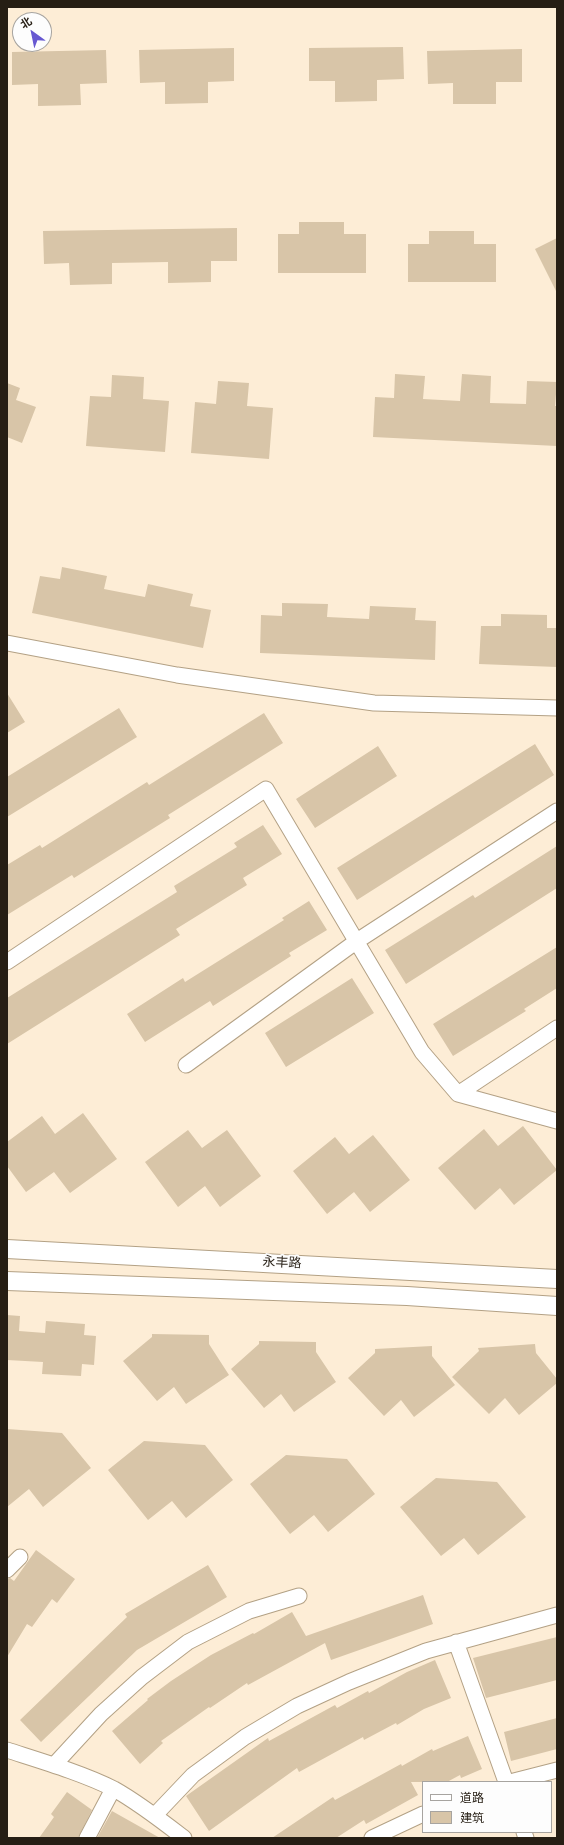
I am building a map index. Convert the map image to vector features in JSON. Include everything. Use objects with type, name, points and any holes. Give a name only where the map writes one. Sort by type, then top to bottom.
[{"type":"street","points":[[7,643],[177,675],[374,703],[557,708]]},
{"type":"street","points":[[7,962],[266,789],[422,1052],[458,1094],[557,1121]]},
{"type":"street","points":[[186,1066],[357,941],[557,811]]},
{"type":"street","points":[[458,1094],[557,1028]]},
{"type":"street","name":"永丰路","points":[[7,1249],[557,1279]]},
{"type":"street","points":[[7,1281],[407,1296],[557,1306]]},
{"type":"street","points":[[7,1570],[20,1557]]},
{"type":"street","points":[[54,1765],[101,1714],[142,1677],[188,1642],[249,1611],[299,1596]]},
{"type":"street","points":[[155,1815],[192,1775],[245,1737],[297,1706],[349,1682],[412,1656],[456,1642],[557,1615]]},
{"type":"street","points":[[456,1642],[506,1781]]},
{"type":"street","points":[[7,1750],[54,1765],[113,1789],[155,1815],[184,1838]]},
{"type":"street","points":[[514,1781],[557,1770]]},
{"type":"street","points":[[87,1838],[113,1789]]},
{"type":"street","points":[[372,1838],[422,1814]]},
{"type":"building","points":[[403,47],[404,79],[377,80],[377,101],[335,102],[335,81],[309,81],[309,48]]},
{"type":"building","points":[[234,48],[234,81],[208,82],[208,103],[165,104],[165,82],[140,83],[139,50]]},
{"type":"building","points":[[522,49],[522,82],[496,82],[496,104],[453,104],[453,83],[428,84],[427,51]]},
{"type":"building","points":[[106,50],[107,83],[80,84],[81,105],[38,106],[38,84],[12,85],[12,52]]},
{"type":"building","points":[[299,222],[344,222],[344,234],[366,234],[366,273],[278,273],[278,234],[299,234]]},
{"type":"building","points":[[237,228],[237,261],[211,261],[211,282],[168,283],[168,262],[112,263],[112,284],[70,285],[69,263],[44,264],[43,231]]},
{"type":"building","points":[[429,231],[474,231],[474,244],[496,244],[496,282],[408,282],[408,244],[429,244]]},
{"type":"building","points":[[557,238],[557,293],[535,249]]},
{"type":"building","points":[[395,374],[425,376],[423,399],[460,401],[462,374],[491,376],[490,403],[526,404],[527,381],[557,382],[555,406],[557,406],[557,446],[373,437],[375,397],[394,398]]},
{"type":"building","points":[[112,375],[144,377],[143,399],[169,401],[165,452],[86,446],[90,396],[111,397]]},
{"type":"building","points":[[218,381],[249,383],[247,406],[273,408],[269,459],[191,453],[195,402],[216,404]]},
{"type":"building","points":[[7,383],[20,388],[16,400],[36,407],[22,443],[7,437]]},
{"type":"building","points":[[62,567],[107,576],[104,589],[145,597],[148,584],[193,594],[190,606],[211,610],[203,648],[32,613],[40,576],[60,579]]},
{"type":"building","points":[[282,603],[328,604],[327,617],[369,619],[370,606],[416,608],[415,620],[436,621],[435,660],[260,653],[261,615],[282,616]]},
{"type":"building","points":[[501,614],[547,615],[547,628],[557,628],[557,667],[479,664],[481,626],[501,626]]},
{"type":"building","points":[[7,693],[25,722],[7,733]]},
{"type":"building","points":[[119,708],[137,737],[7,817],[7,777]]},
{"type":"building","points":[[264,713],[283,743],[168,815],[170,818],[74,878],[72,875],[7,915],[7,865],[40,845],[42,848],[147,782],[149,785]]},
{"type":"building","points":[[535,744],[554,775],[357,900],[337,868]]},
{"type":"building","points":[[378,746],[397,776],[315,828],[296,799]]},
{"type":"building","points":[[263,825],[282,854],[243,878],[247,885],[176,929],[180,935],[7,1044],[7,998],[177,892],[174,886],[237,847],[234,843]]},
{"type":"building","points":[[557,846],[557,888],[406,984],[385,950],[473,895],[475,898]]},
{"type":"building","points":[[309,901],[327,930],[289,953],[291,956],[213,1006],[210,1001],[145,1042],[127,1014],[183,978],[185,982],[284,920],[282,918]]},
{"type":"building","points":[[557,947],[557,988],[524,1009],[526,1011],[453,1056],[433,1024]]},
{"type":"building","points":[[352,978],[374,1013],[286,1067],[265,1033]]},
{"type":"building","points":[[83,1113],[117,1159],[70,1193],[54,1172],[26,1192],[7,1166],[7,1142],[42,1116],[55,1134]]},
{"type":"building","points":[[523,1126],[557,1170],[514,1205],[500,1188],[475,1210],[438,1168],[484,1129],[498,1146]]},
{"type":"building","points":[[188,1130],[202,1148],[227,1130],[261,1176],[220,1207],[205,1186],[178,1207],[145,1162]]},
{"type":"building","points":[[373,1135],[410,1180],[370,1212],[354,1192],[327,1214],[293,1171],[335,1137],[349,1154]]},
{"type":"building","points":[[7,1315],[20,1316],[19,1331],[45,1333],[46,1321],[85,1324],[84,1335],[96,1336],[94,1365],[82,1364],[81,1376],[42,1374],[43,1362],[7,1360]]},
{"type":"building","points":[[152,1334],[209,1335],[209,1344],[229,1375],[186,1404],[174,1387],[157,1401],[123,1361],[152,1337]]},
{"type":"building","points":[[259,1341],[316,1342],[316,1352],[336,1382],[294,1412],[281,1394],[264,1408],[231,1369],[259,1344]]},
{"type":"building","points":[[535,1344],[536,1353],[557,1379],[557,1383],[519,1415],[505,1398],[489,1414],[452,1377],[479,1351],[478,1348]]},
{"type":"building","points":[[432,1346],[432,1356],[455,1385],[414,1417],[401,1400],[384,1416],[348,1378],[375,1353],[375,1349]]},
{"type":"building","points":[[7,1429],[62,1433],[91,1468],[43,1507],[29,1489],[7,1507]]},
{"type":"building","points":[[144,1441],[205,1445],[233,1480],[186,1518],[172,1501],[148,1520],[108,1470]]},
{"type":"building","points":[[286,1455],[347,1459],[375,1494],[328,1532],[314,1515],[290,1534],[250,1484]]},
{"type":"building","points":[[436,1478],[497,1482],[526,1517],[478,1555],[464,1538],[441,1556],[400,1507]]},
{"type":"building","points":[[36,1550],[75,1579],[57,1603],[52,1599],[32,1627],[27,1624],[7,1657],[7,1579],[10,1578],[14,1581]]},
{"type":"building","points":[[208,1565],[227,1597],[137,1650],[41,1742],[20,1720],[127,1617],[125,1614]]},
{"type":"building","points":[[423,1595],[433,1624],[331,1660],[325,1643],[248,1685],[247,1683],[210,1708],[209,1707],[161,1741],[163,1743],[140,1764],[112,1731],[148,1700],[147,1699],[171,1681],[211,1655],[253,1633],[254,1634],[292,1612],[306,1636]]},
{"type":"building","points":[[557,1637],[557,1680],[486,1698],[473,1658]]},
{"type":"building","points":[[435,1660],[451,1698],[424,1709],[397,1725],[396,1723],[364,1740],[363,1737],[299,1772],[297,1768],[209,1831],[186,1796],[268,1738],[269,1741],[335,1705],[337,1708],[368,1691],[369,1693],[407,1672]]},
{"type":"building","points":[[557,1718],[557,1749],[511,1761],[504,1732]]},
{"type":"building","points":[[468,1736],[482,1769],[461,1778],[460,1775],[449,1781],[411,1782],[418,1795],[366,1824],[364,1820],[336,1838],[272,1838],[333,1797],[335,1800],[401,1764],[402,1766],[432,1749],[433,1751]]},
{"type":"building","points":[[67,1792],[92,1810],[78,1838],[39,1838],[54,1817],[51,1814]]},
{"type":"building","points":[[112,1811],[160,1838],[97,1838]]}]
